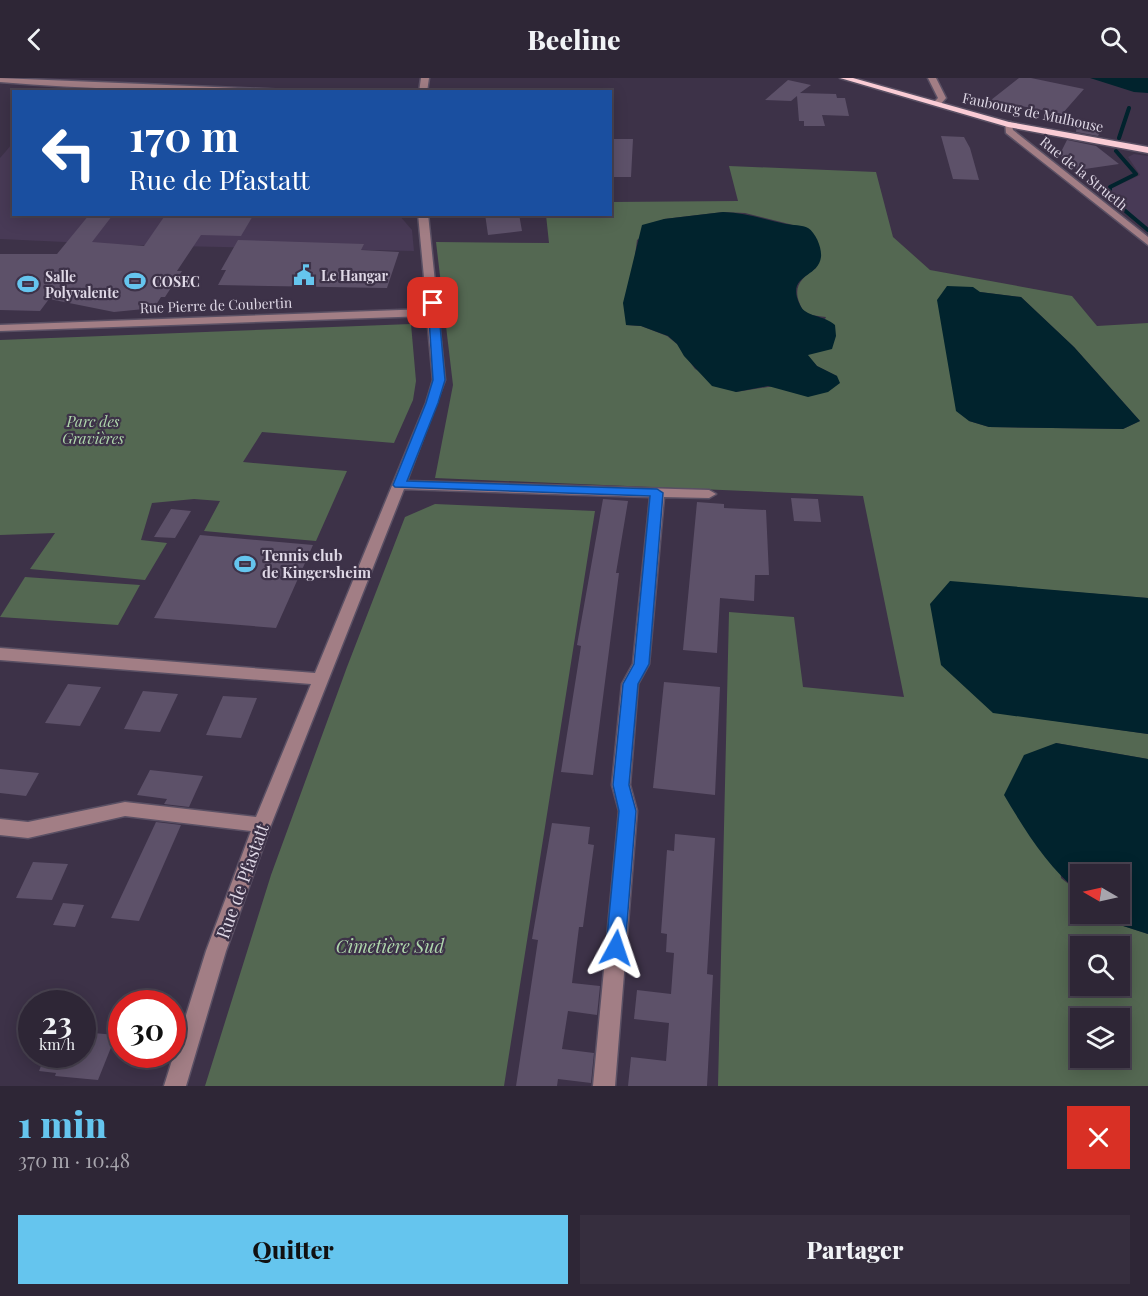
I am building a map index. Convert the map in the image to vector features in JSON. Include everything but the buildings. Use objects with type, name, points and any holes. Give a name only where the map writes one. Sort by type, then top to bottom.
[{"type":"main road","name":"Faubourg de Mulhouse","points":[[844,78],[1008,124],[1148,150]]},
{"type":"street","points":[[932,78],[942,98],[936,104]]},
{"type":"street","points":[[0,80],[247,90]]},
{"type":"street","name":"Rue de la Strueth","points":[[1008,124],[1009,131],[1148,242]]},
{"type":"street","name":"Rue de Pfastatt","points":[[175,1086],[216,951],[262,825],[400,485],[439,380],[423,216]]},
{"type":"street","name":"Rue Pierre de Coubertin","points":[[0,328],[434,312]]},
{"type":"street","points":[[400,485],[709,494]]},
{"type":"street","points":[[604,1086],[628,811],[621,785],[630,684],[641,664],[657,493]]},
{"type":"street","points":[[0,654],[320,679]]},
{"type":"street","points":[[0,827],[28,830],[125,809],[262,825]]},
{"type":"shaded area","points":[[12,144],[12,216],[400,216],[412,230],[414,251],[130,245],[0,239],[0,158]]},
{"type":"shaded area","points":[[1134,154],[1148,156],[1148,232],[1102,193],[1140,175],[1128,157]]},
{"type":"green space","points":[[729,166],[876,172],[893,237],[930,270],[1072,296],[1097,326],[1148,323],[1148,598],[1048,590],[993,712],[1148,734],[1148,759],[1056,743],[1061,878],[1070,885],[1070,924],[1117,924],[1148,934],[1148,1086],[718,1086],[729,612],[794,617],[803,687],[904,697],[863,496],[435,478],[453,385],[436,242],[549,243],[546,216],[612,216],[612,202],[738,201]],"holes":[[[723,212],[745,213],[809,229],[816,268],[800,282],[797,296],[805,312],[826,317],[807,355],[817,366],[837,376],[736,392],[695,369],[677,344],[667,336],[641,326],[626,325],[637,240],[664,219]],[[980,292],[1021,297],[1074,347],[1140,421],[1123,429],[989,427],[969,421]]]},
{"type":"green space","name":"Parc des Gravières","points":[[411,324],[416,381],[413,400],[394,443],[262,432],[243,462],[347,471],[316,541],[204,531],[220,501],[194,499],[152,503],[141,540],[167,543],[145,580],[30,569],[55,533],[0,535],[0,340]]},
{"type":"green space","name":"Cimetière Sud","points":[[435,504],[595,511],[504,1086],[205,1086],[271,875],[405,517]]},
{"type":"green space","points":[[25,577],[140,585],[118,625],[0,617]]},
{"type":"water","points":[[1090,78],[1148,78],[1148,93],[1134,92]]},
{"type":"water","points":[[723,212],[803,226],[811,230],[816,237],[821,253],[819,264],[799,282],[796,295],[802,309],[835,325],[836,336],[832,349],[808,355],[817,366],[837,376],[840,383],[828,392],[808,397],[768,386],[736,392],[712,386],[668,336],[641,326],[626,325],[623,303],[642,225],[664,219]]},
{"type":"water","points":[[947,286],[973,287],[980,292],[1021,297],[1074,347],[1140,421],[1123,429],[989,427],[969,421],[956,411],[937,300]]},
{"type":"water","points":[[950,581],[1148,598],[1148,734],[993,713],[941,665],[930,604]]},
{"type":"water","points":[[1056,743],[1148,759],[1148,934],[1117,924],[1130,924],[1130,864],[1070,864],[1070,885],[1047,860],[1029,835],[1004,795],[1024,755]]},
{"type":"waterway","points":[[1119,138],[1129,108]]},
{"type":"waterway","points":[[1116,151],[1136,174],[1110,187],[1110,198],[1148,230]]},
{"type":"place","name":"Le Hangar","points":[[304,275]]},
{"type":"place","name":"COSEC","points":[[135,281]]},
{"type":"place","name":"Salle Polyvalente","points":[[28,284]]},
{"type":"place","name":"Tennis club de Kingersheim","points":[[245,564]]},
{"type":"route","points":[[433,303],[439,380],[400,485],[657,493],[641,664],[630,684],[621,785],[628,811],[616,948]]}]
